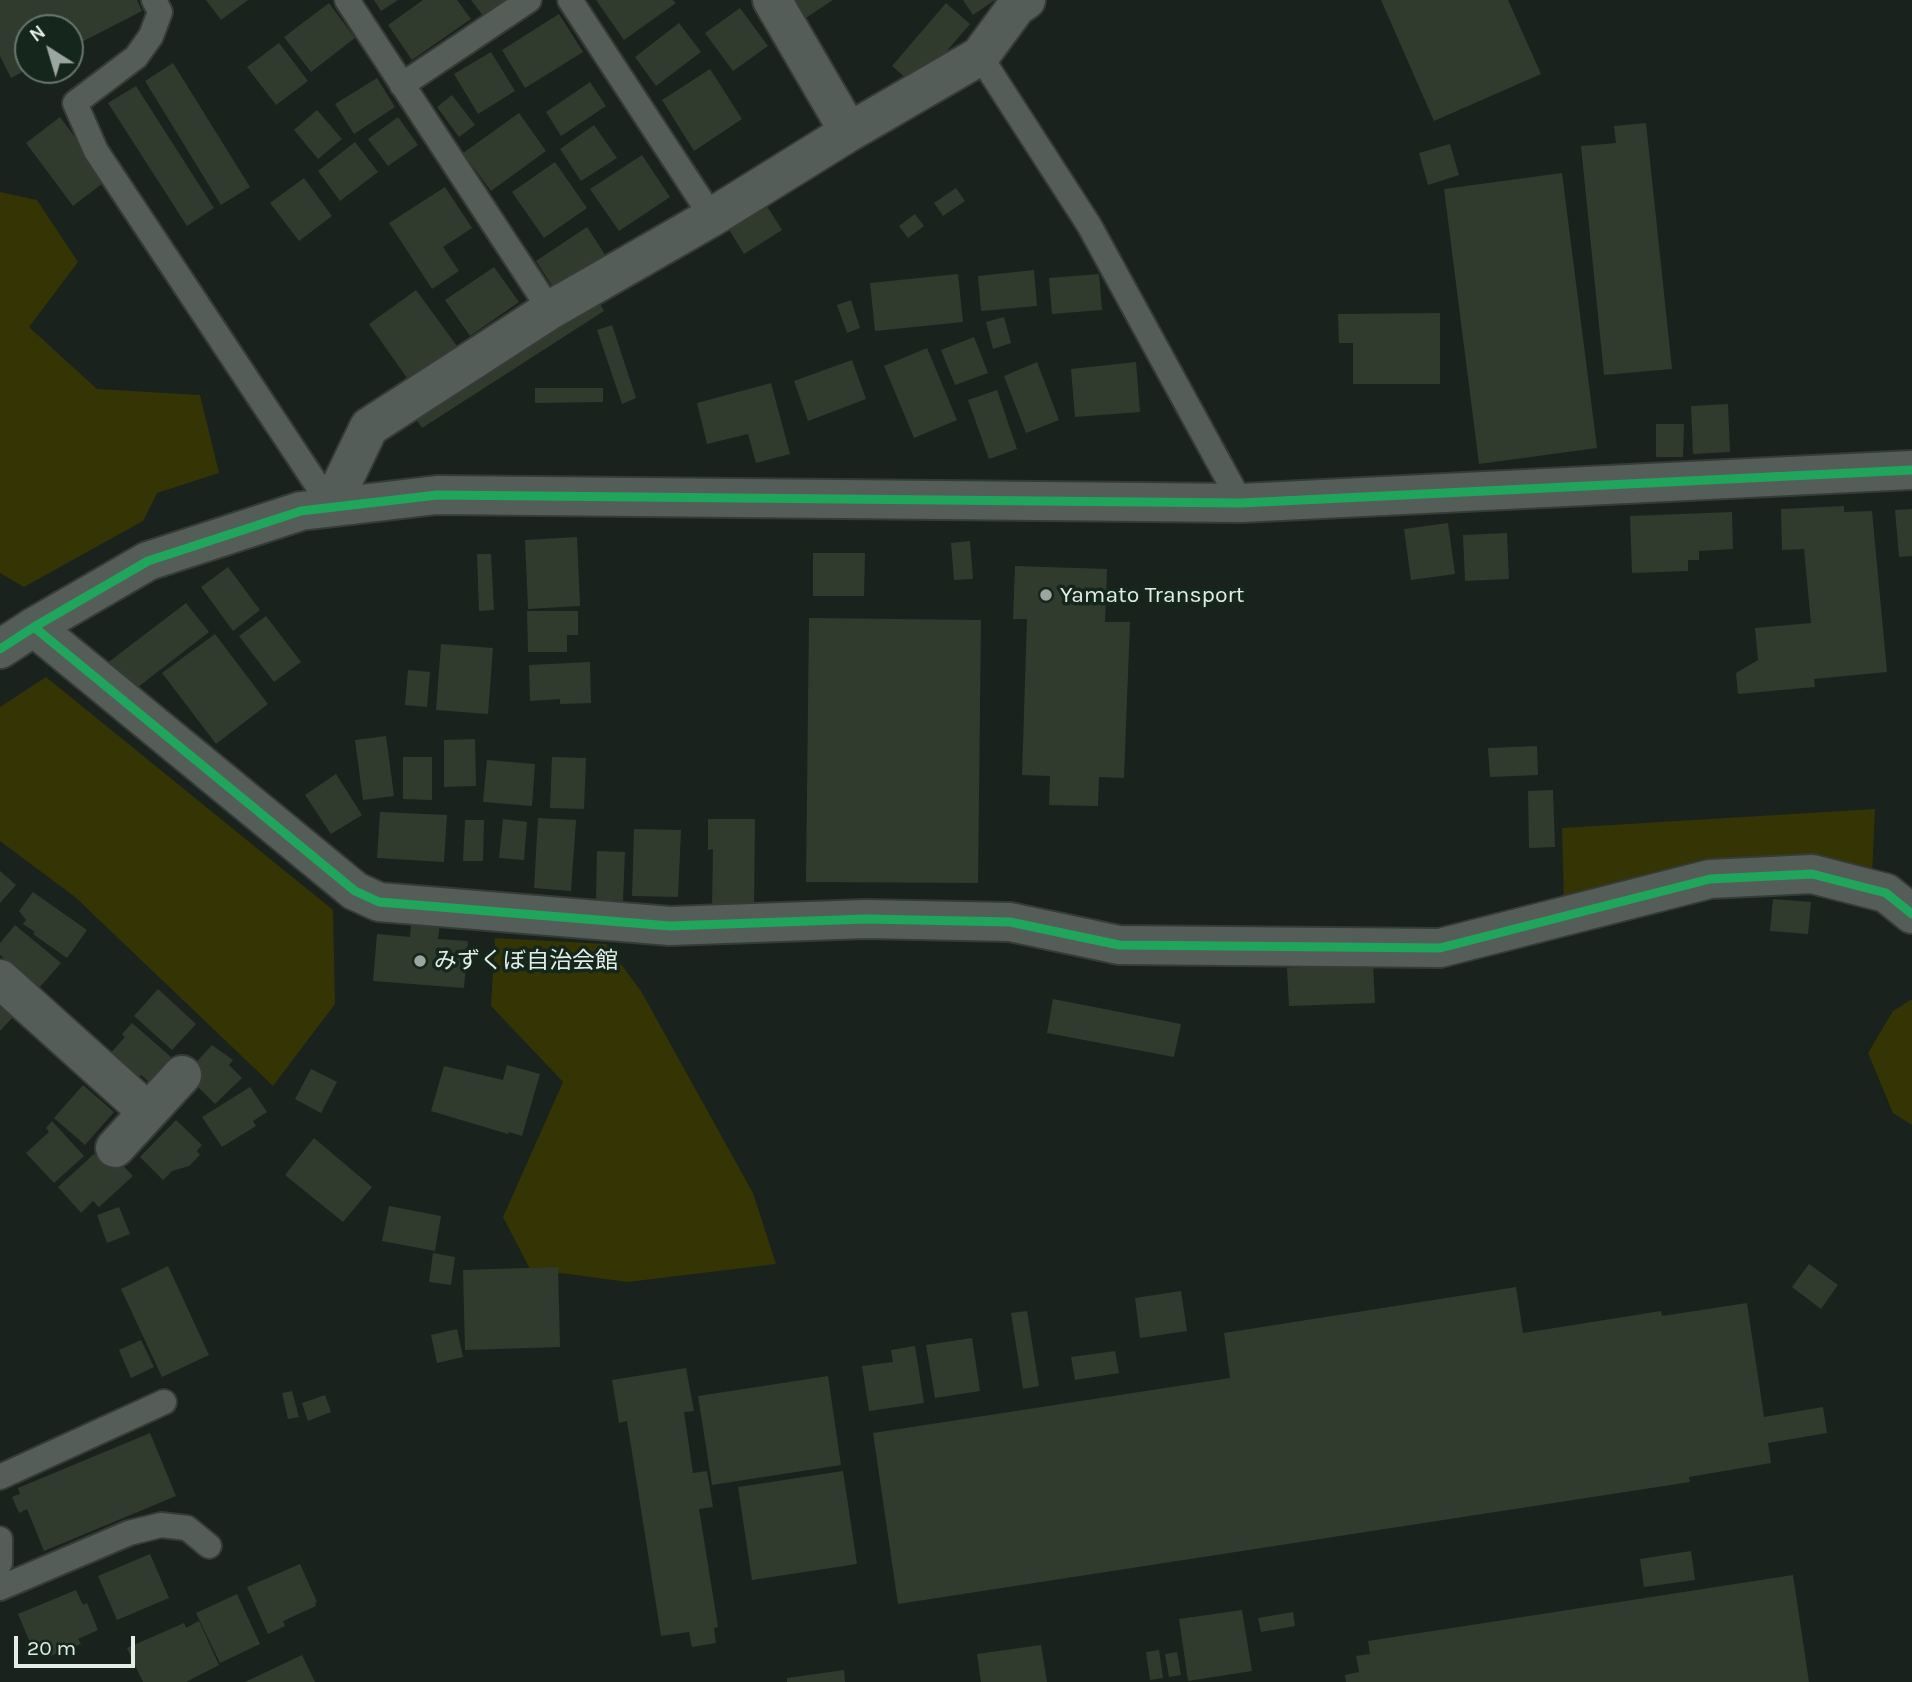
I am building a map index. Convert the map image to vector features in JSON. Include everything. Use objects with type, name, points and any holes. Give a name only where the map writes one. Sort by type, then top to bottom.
[{"type":"street","points":[[772,0],[849,132]]},
{"type":"street","points":[[331,506],[369,427],[550,310],[712,217],[849,132],[980,56],[1016,7],[1026,0]]},
{"type":"street","points":[[0,649],[148,561],[301,511],[437,495],[1241,503],[1912,470]]},
{"type":"street","points":[[34,627],[355,891],[379,902],[670,926],[866,919],[1010,922],[1119,945],[1440,948],[1710,879],[1812,874],[1886,893],[1912,914]]},
{"type":"street","points":[[0,979],[148,1112]]},
{"type":"street","points":[[115,1148],[182,1075]]},
{"type":"lane","points":[[154,0],[160,12],[151,36],[136,57],[75,103],[96,151],[331,506]]},
{"type":"lane","points":[[347,0],[550,310]]},
{"type":"lane","points":[[402,85],[529,0]]},
{"type":"lane","points":[[570,0],[712,217]]},
{"type":"lane","points":[[980,56],[1089,225],[1241,503]]},
{"type":"lane","points":[[0,1477],[164,1402]]},
{"type":"lane","points":[[0,1588],[129,1533],[160,1525],[187,1528],[209,1546]]},
{"type":"lane","points":[[0,1539],[0,1563]]},
{"type":"shaded area","points":[[0,192],[37,200],[78,262],[29,327],[97,389],[200,395],[219,473],[157,493],[143,521],[24,587],[0,573]]},
{"type":"shaded area","points":[[46,677],[333,910],[335,1004],[273,1086],[75,897],[0,841],[0,707]]},
{"type":"shaded area","points":[[1875,809],[1872,875],[1564,908],[1562,828]]},
{"type":"shaded area","points":[[495,938],[606,944],[641,991],[753,1193],[776,1264],[628,1282],[530,1269],[503,1217],[563,1082],[491,1006]]},
{"type":"shaded area","points":[[1912,999],[1912,1125],[1893,1113],[1868,1053],[1893,1011]]},
{"type":"building","points":[[0,0],[137,0],[142,11],[84,41],[84,14],[14,14],[14,76],[11,78],[0,56]]},
{"type":"building","points":[[206,0],[248,0],[221,20]]},
{"type":"building","points":[[374,0],[398,0],[381,11]]},
{"type":"building","points":[[423,0],[457,0],[471,19],[412,60],[388,25]]},
{"type":"building","points":[[471,0],[507,0],[484,17]]},
{"type":"building","points":[[596,0],[673,0],[676,3],[624,40]]},
{"type":"building","points":[[786,0],[833,0],[801,21]]},
{"type":"building","points":[[963,0],[995,0],[973,15]]},
{"type":"building","points":[[1381,0],[1508,0],[1541,74],[1434,121]]},
{"type":"building","points":[[329,3],[355,38],[311,72],[284,37]]},
{"type":"building","points":[[946,3],[970,24],[916,87],[892,66]]},
{"type":"building","points":[[740,8],[768,46],[733,71],[705,33]]},
{"type":"building","points":[[559,14],[583,52],[525,88],[502,50]]},
{"type":"building","points":[[679,23],[701,52],[656,86],[635,57]]},
{"type":"building","points":[[279,43],[308,81],[276,105],[247,67]]},
{"type":"building","points":[[491,52],[515,91],[478,114],[454,74]]},
{"type":"building","points":[[173,63],[250,187],[221,205],[145,81]]},
{"type":"building","points":[[710,69],[742,119],[694,151],[662,100]]},
{"type":"building","points":[[377,78],[395,107],[354,134],[335,104]]},
{"type":"building","points":[[590,82],[606,106],[561,136],[546,112]]},
{"type":"building","points":[[136,86],[214,208],[187,226],[108,103]]},
{"type":"building","points":[[452,95],[475,125],[459,137],[437,107]]},
{"type":"building","points":[[317,110],[342,139],[318,159],[294,130]]},
{"type":"building","points":[[519,113],[546,151],[491,191],[463,153]]},
{"type":"building","points":[[60,117],[107,180],[73,206],[26,143]]},
{"type":"building","points":[[398,117],[418,145],[388,166],[368,139]]},
{"type":"building","points":[[1646,123],[1672,369],[1604,375],[1581,146],[1616,143],[1614,126]]},
{"type":"building","points":[[594,125],[617,158],[581,181],[560,149]]},
{"type":"building","points":[[355,142],[378,172],[340,201],[318,171]]},
{"type":"building","points":[[1450,144],[1459,175],[1428,185],[1419,153]]},
{"type":"building","points":[[642,155],[670,197],[619,231],[590,189]]},
{"type":"building","points":[[555,162],[587,208],[544,238],[512,192]]},
{"type":"building","points":[[1562,173],[1597,448],[1479,464],[1444,189]]},
{"type":"building","points":[[304,178],[332,216],[299,241],[270,203]]},
{"type":"building","points":[[445,187],[472,228],[443,247],[459,271],[432,289],[389,223]]},
{"type":"building","points":[[956,188],[965,201],[943,216],[934,203]]},
{"type":"building","points":[[763,200],[782,230],[744,254],[725,223]]},
{"type":"building","points":[[915,214],[924,226],[908,238],[899,226]]},
{"type":"building","points":[[587,227],[609,261],[558,295],[536,261]]},
{"type":"building","points":[[494,267],[519,302],[470,336],[445,300]]},
{"type":"building","points":[[1034,270],[1037,306],[981,311],[978,276]]},
{"type":"building","points":[[958,274],[963,322],[875,331],[870,283]]},
{"type":"building","points":[[1099,274],[1102,310],[1052,314],[1049,278]]},
{"type":"building","points":[[416,290],[457,346],[409,381],[369,324]]},
{"type":"building","points":[[597,299],[604,311],[422,428],[414,416]]},
{"type":"building","points":[[851,300],[860,328],[847,333],[837,305]]},
{"type":"building","points":[[1440,313],[1440,384],[1353,384],[1353,343],[1339,343],[1338,314]]},
{"type":"building","points":[[1004,317],[1011,343],[993,349],[986,322]]},
{"type":"building","points":[[612,325],[636,398],[622,404],[597,330]]},
{"type":"building","points":[[974,337],[988,373],[955,385],[941,350]]},
{"type":"building","points":[[927,348],[957,420],[914,438],[884,366]]},
{"type":"building","points":[[852,360],[866,399],[808,421],[794,381]]},
{"type":"building","points":[[1037,362],[1059,420],[1026,433],[1004,376]]},
{"type":"building","points":[[1136,362],[1140,412],[1075,417],[1071,369]]},
{"type":"building","points":[[771,383],[790,454],[756,463],[748,434],[707,444],[697,403]]},
{"type":"building","points":[[535,388],[603,388],[603,402],[535,403]]},
{"type":"building","points":[[997,390],[1017,449],[989,459],[968,400]]},
{"type":"building","points":[[1728,404],[1730,452],[1693,454],[1691,406]]},
{"type":"building","points":[[1656,424],[1684,424],[1683,457],[1656,457]]},
{"type":"building","points":[[1844,506],[1844,512],[1872,511],[1887,672],[1814,679],[1815,687],[1738,694],[1736,673],[1758,660],[1755,628],[1811,623],[1804,549],[1782,550],[1781,509]]},
{"type":"building","points":[[1912,509],[1912,556],[1899,557],[1895,510]]},
{"type":"building","points":[[1732,512],[1733,549],[1699,551],[1699,560],[1688,560],[1688,571],[1632,573],[1630,516]]},
{"type":"building","points":[[1448,523],[1455,574],[1411,580],[1404,529]]},
{"type":"building","points":[[1507,533],[1509,579],[1465,581],[1463,535]]},
{"type":"building","points":[[577,537],[580,606],[528,609],[525,540]]},
{"type":"building","points":[[970,541],[973,579],[954,580],[951,543]]},
{"type":"building","points":[[813,553],[865,553],[864,596],[813,596]]},
{"type":"building","points":[[477,554],[491,554],[494,610],[479,611]]},
{"type":"building","points":[[1015,566],[1107,569],[1105,622],[1130,622],[1124,778],[1099,777],[1098,806],[1049,805],[1050,776],[1022,775],[1027,619],[1013,619]]},
{"type":"building","points":[[228,567],[260,610],[233,631],[201,587]]},
{"type":"building","points":[[186,603],[209,632],[129,694],[106,664]]},
{"type":"building","points":[[527,611],[578,611],[578,635],[567,635],[567,652],[528,652]]},
{"type":"building","points":[[266,616],[301,662],[274,682],[239,636]]},
{"type":"building","points":[[809,618],[981,620],[978,883],[806,882]]},
{"type":"building","points":[[215,634],[268,704],[216,744],[162,673]]},
{"type":"building","points":[[441,644],[493,648],[488,714],[436,710]]},
{"type":"building","points":[[590,662],[591,703],[560,704],[560,699],[530,701],[529,665]]},
{"type":"building","points":[[408,670],[430,672],[427,707],[405,705]]},
{"type":"building","points":[[386,736],[394,796],[363,800],[355,740]]},
{"type":"building","points":[[475,739],[476,786],[444,787],[444,740]]},
{"type":"building","points":[[1537,746],[1538,775],[1490,777],[1488,748]]},
{"type":"building","points":[[403,757],[432,757],[432,800],[403,799]]},
{"type":"building","points":[[552,757],[586,758],[584,809],[550,808]]},
{"type":"building","points":[[487,760],[535,764],[532,806],[483,802]]},
{"type":"building","points":[[336,774],[362,815],[331,834],[305,795]]},
{"type":"building","points":[[1553,790],[1555,847],[1529,848],[1528,791]]},
{"type":"building","points":[[380,812],[447,815],[444,862],[377,858]]},
{"type":"building","points":[[538,818],[576,820],[571,891],[534,888]]},
{"type":"building","points":[[503,819],[527,822],[524,860],[499,858]]},
{"type":"building","points":[[708,819],[755,819],[754,909],[712,908],[713,849],[708,850]]},
{"type":"building","points":[[465,820],[484,820],[483,861],[463,861]]},
{"type":"building","points":[[634,829],[681,830],[678,897],[632,896]]},
{"type":"building","points":[[597,851],[625,852],[623,901],[596,900]]},
{"type":"building","points":[[0,871],[16,885],[0,903]]},
{"type":"building","points":[[33,892],[87,930],[67,958],[23,924],[26,920],[19,911]]},
{"type":"building","points":[[1773,899],[1811,902],[1808,934],[1770,931]]},
{"type":"building","name":"みずくぼ自治会館","points":[[411,922],[440,924],[438,939],[468,941],[464,988],[373,981],[377,934],[410,937]]},
{"type":"building","points":[[15,925],[61,963],[39,988],[0,955],[0,943]]},
{"type":"building","points":[[1373,963],[1375,1003],[1289,1006],[1287,968]]},
{"type":"building","points":[[158,989],[196,1024],[172,1050],[134,1016]]},
{"type":"building","points":[[1053,999],[1181,1024],[1174,1057],[1047,1033]]},
{"type":"building","points":[[0,1005],[13,1017],[0,1031]]},
{"type":"building","points":[[132,1023],[171,1057],[149,1082],[141,1075],[135,1081],[108,1056],[125,1037],[122,1034]]},
{"type":"building","points":[[212,1045],[233,1060],[229,1065],[242,1078],[215,1104],[193,1082],[188,1071]]},
{"type":"building","points":[[507,1065],[540,1074],[522,1136],[431,1111],[444,1066],[503,1080]]},
{"type":"building","points":[[311,1069],[337,1082],[321,1113],[295,1099]]},
{"type":"building","points":[[83,1085],[114,1112],[85,1145],[54,1118]]},
{"type":"building","points":[[250,1087],[267,1112],[253,1121],[256,1126],[222,1147],[202,1117]]},
{"type":"building","points":[[176,1120],[202,1145],[197,1151],[200,1155],[189,1166],[172,1171],[163,1180],[140,1157]]},
{"type":"building","points":[[52,1121],[84,1156],[54,1183],[26,1153],[49,1132],[46,1128]]},
{"type":"building","points":[[314,1138],[372,1187],[343,1222],[285,1175]]},
{"type":"building","points":[[111,1153],[133,1176],[99,1207],[93,1201],[81,1213],[58,1187],[94,1154],[101,1162]]},
{"type":"building","points":[[389,1206],[441,1216],[435,1251],[382,1241]]},
{"type":"building","points":[[119,1207],[130,1234],[107,1243],[97,1215]]},
{"type":"building","points":[[433,1253],[455,1257],[451,1285],[429,1282]]},
{"type":"building","points":[[1809,1264],[1838,1285],[1821,1309],[1792,1287]]},
{"type":"building","points":[[168,1266],[209,1355],[162,1377],[121,1289]]},
{"type":"building","points":[[558,1267],[560,1347],[465,1350],[463,1270]]},
{"type":"building","points":[[1516,1287],[1523,1333],[1661,1311],[1662,1316],[1747,1303],[1764,1417],[1823,1407],[1827,1433],[1768,1443],[1771,1463],[1689,1477],[1690,1482],[898,1604],[873,1433],[1230,1378],[1224,1333]]},
{"type":"building","points":[[1181,1291],[1187,1331],[1140,1338],[1135,1298]]},
{"type":"building","points":[[1027,1311],[1039,1386],[1023,1389],[1011,1313]]},
{"type":"building","points":[[457,1329],[463,1357],[437,1363],[431,1335]]},
{"type":"building","points":[[972,1338],[980,1391],[935,1398],[926,1345]]},
{"type":"building","points":[[141,1340],[154,1367],[131,1378],[119,1350]]},
{"type":"building","points":[[915,1346],[924,1403],[869,1411],[862,1366],[893,1362],[891,1350]]},
{"type":"building","points":[[1115,1351],[1119,1373],[1075,1380],[1071,1357]]},
{"type":"building","points":[[686,1368],[694,1411],[684,1412],[693,1473],[707,1471],[713,1507],[699,1509],[718,1627],[714,1628],[716,1643],[692,1647],[689,1632],[661,1636],[627,1421],[619,1423],[612,1380]]},
{"type":"building","points":[[828,1376],[841,1465],[712,1485],[698,1396]]},
{"type":"building","points":[[292,1391],[299,1417],[288,1419],[282,1393]]},
{"type":"building","points":[[325,1395],[331,1412],[308,1421],[302,1403]]},
{"type":"building","points":[[150,1433],[176,1496],[44,1551],[27,1509],[19,1513],[12,1497],[20,1494],[18,1488]]},
{"type":"building","points":[[843,1471],[857,1564],[752,1580],[738,1487]]},
{"type":"building","points":[[1691,1551],[1695,1580],[1644,1587],[1640,1559]]},
{"type":"building","points":[[150,1554],[169,1598],[117,1620],[98,1576]]},
{"type":"building","points":[[300,1564],[317,1602],[316,1606],[283,1621],[285,1626],[268,1634],[247,1587]]},
{"type":"building","points":[[1793,1575],[1809,1682],[1346,1682],[1345,1675],[1359,1672],[1356,1656],[1370,1654],[1368,1641]]},
{"type":"building","points":[[76,1590],[83,1605],[87,1603],[98,1630],[78,1639],[81,1644],[48,1657],[45,1647],[34,1652],[18,1614]]},
{"type":"building","points":[[237,1594],[260,1644],[220,1663],[196,1613]]},
{"type":"building","points":[[1242,1610],[1252,1671],[1188,1681],[1179,1619]]},
{"type":"building","points":[[1293,1612],[1295,1626],[1261,1632],[1258,1618]]},
{"type":"building","points":[[199,1621],[219,1665],[186,1682],[143,1682],[127,1648],[184,1623],[186,1628]]},
{"type":"building","points":[[1041,1645],[1047,1682],[981,1682],[977,1654]]},
{"type":"building","points":[[1159,1650],[1163,1678],[1150,1680],[1146,1652]]},
{"type":"building","points":[[1177,1652],[1181,1675],[1169,1677],[1165,1654]]},
{"type":"building","points":[[302,1655],[315,1682],[245,1682]]},
{"type":"building","points":[[844,1670],[845,1682],[787,1682],[787,1678]]},
{"type":"cycle path","points":[[0,649],[148,561],[301,511],[437,495],[1241,503],[1912,470]]},
{"type":"cycle path","points":[[34,627],[355,891],[379,902],[670,926],[866,919],[1010,922],[1119,945],[1440,948],[1710,879],[1812,874],[1886,893],[1912,914]]},
{"type":"place","name":"Yamato Transport","points":[[1046,595]]},
{"type":"place","name":"みずくぼ自治会館","points":[[420,961]]}]
